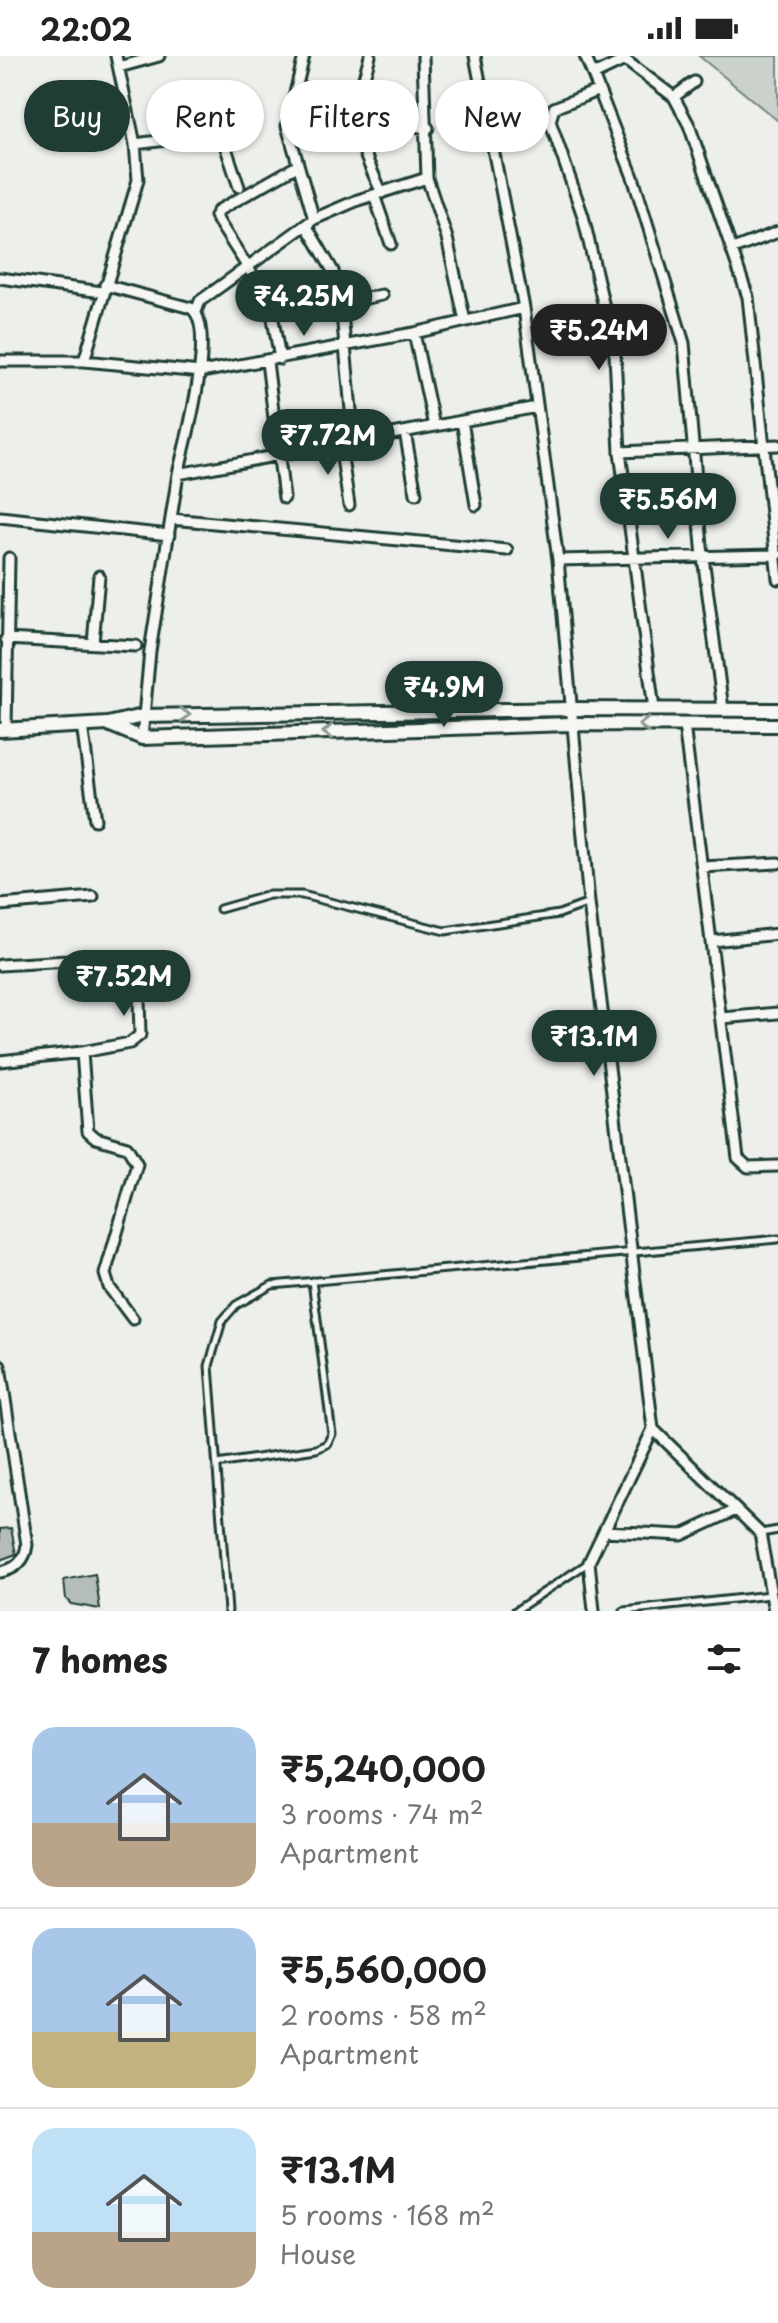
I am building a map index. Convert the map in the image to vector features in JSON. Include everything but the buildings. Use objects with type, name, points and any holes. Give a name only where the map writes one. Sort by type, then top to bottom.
[{"type":"main road","points":[[3,730],[108,724],[143,716],[570,709],[778,710]]},
{"type":"main road","points":[[108,724],[142,738],[570,724],[778,725]]},
{"type":"street","points":[[84,361],[138,180],[135,144],[116,56]]},
{"type":"street","points":[[119,67],[159,56]]},
{"type":"street","points":[[304,56],[287,126],[310,222],[333,271],[341,303],[354,442]]},
{"type":"street","points":[[364,80],[370,56]]},
{"type":"street","points":[[423,56],[428,128],[427,178],[447,238],[465,321]]},
{"type":"street","points":[[475,56],[524,308],[558,560],[570,724],[589,903],[653,1429],[589,1562],[594,1611]]},
{"type":"street","points":[[585,56],[633,177],[684,343],[703,557],[723,709]]},
{"type":"street","points":[[593,75],[625,60],[674,97],[689,125],[748,297],[778,579]]},
{"type":"street","points":[[674,97],[694,82]]},
{"type":"street","points":[[599,90],[554,108],[550,121],[583,216],[615,355],[620,452],[654,709]]},
{"type":"street","points":[[419,127],[428,128]]},
{"type":"street","points":[[135,144],[221,133],[239,187]]},
{"type":"street","points":[[362,152],[378,194],[391,244]]},
{"type":"street","points":[[280,359],[270,302],[215,216],[219,210],[297,166]]},
{"type":"street","points":[[142,738],[178,474],[201,372],[196,312],[200,301],[310,222],[427,178]]},
{"type":"street","points":[[733,249],[778,232]]},
{"type":"street","points":[[0,278],[104,288],[196,312]]},
{"type":"street","points":[[341,303],[382,295]]},
{"type":"street","points":[[0,361],[84,361],[201,372],[414,333],[524,308]]},
{"type":"street","points":[[414,333],[434,426]]},
{"type":"street","points":[[267,362],[284,498]]},
{"type":"street","points":[[178,474],[537,407]]},
{"type":"street","points":[[462,421],[476,505]]},
{"type":"street","points":[[405,432],[416,494]]},
{"type":"street","points":[[340,444],[349,505]]},
{"type":"street","points":[[620,452],[778,445]]},
{"type":"street","points":[[0,517],[169,535]]},
{"type":"street","points":[[171,519],[507,550]]},
{"type":"street","points":[[558,560],[777,556]]},
{"type":"street","points":[[3,730],[9,558]]},
{"type":"street","points":[[93,643],[99,576]]},
{"type":"street","points":[[6,639],[136,646]]},
{"type":"street","points":[[82,725],[95,820]]},
{"type":"street","points":[[684,725],[738,1158],[748,1167],[778,1166]]},
{"type":"street","points":[[702,867],[778,863]]},
{"type":"street","points":[[0,905],[93,897]]},
{"type":"street","points":[[712,941],[778,934]]},
{"type":"street","points":[[0,965],[102,959]]},
{"type":"street","points":[[0,1061],[130,1043],[140,1035],[138,962]]},
{"type":"street","points":[[722,1018],[778,1013]]},
{"type":"street","points":[[82,1052],[88,1131],[96,1138],[127,1147],[137,1164],[105,1274],[109,1287],[133,1319]]},
{"type":"street","points":[[0,1366],[27,1545],[25,1557],[18,1564],[0,1572]]},
{"type":"street","points":[[653,1429],[760,1533],[774,1611]]},
{"type":"street","points":[[604,1531],[682,1535],[736,1510]]},
{"type":"lane","points":[[220,909],[269,895],[302,895],[445,931],[559,914],[589,903]]},
{"type":"lane","points":[[228,1611],[209,1366],[222,1321],[253,1292],[272,1285],[778,1239]]},
{"type":"lane","points":[[217,1464],[316,1449],[327,1444],[332,1434],[312,1281]]},
{"type":"lane","points":[[760,1533],[778,1530]]},
{"type":"lane","points":[[515,1611],[589,1562]]},
{"type":"lane","points":[[624,1611],[772,1595]]},
{"type":"shaded area","points":[[699,56],[778,56],[778,121]]}]
